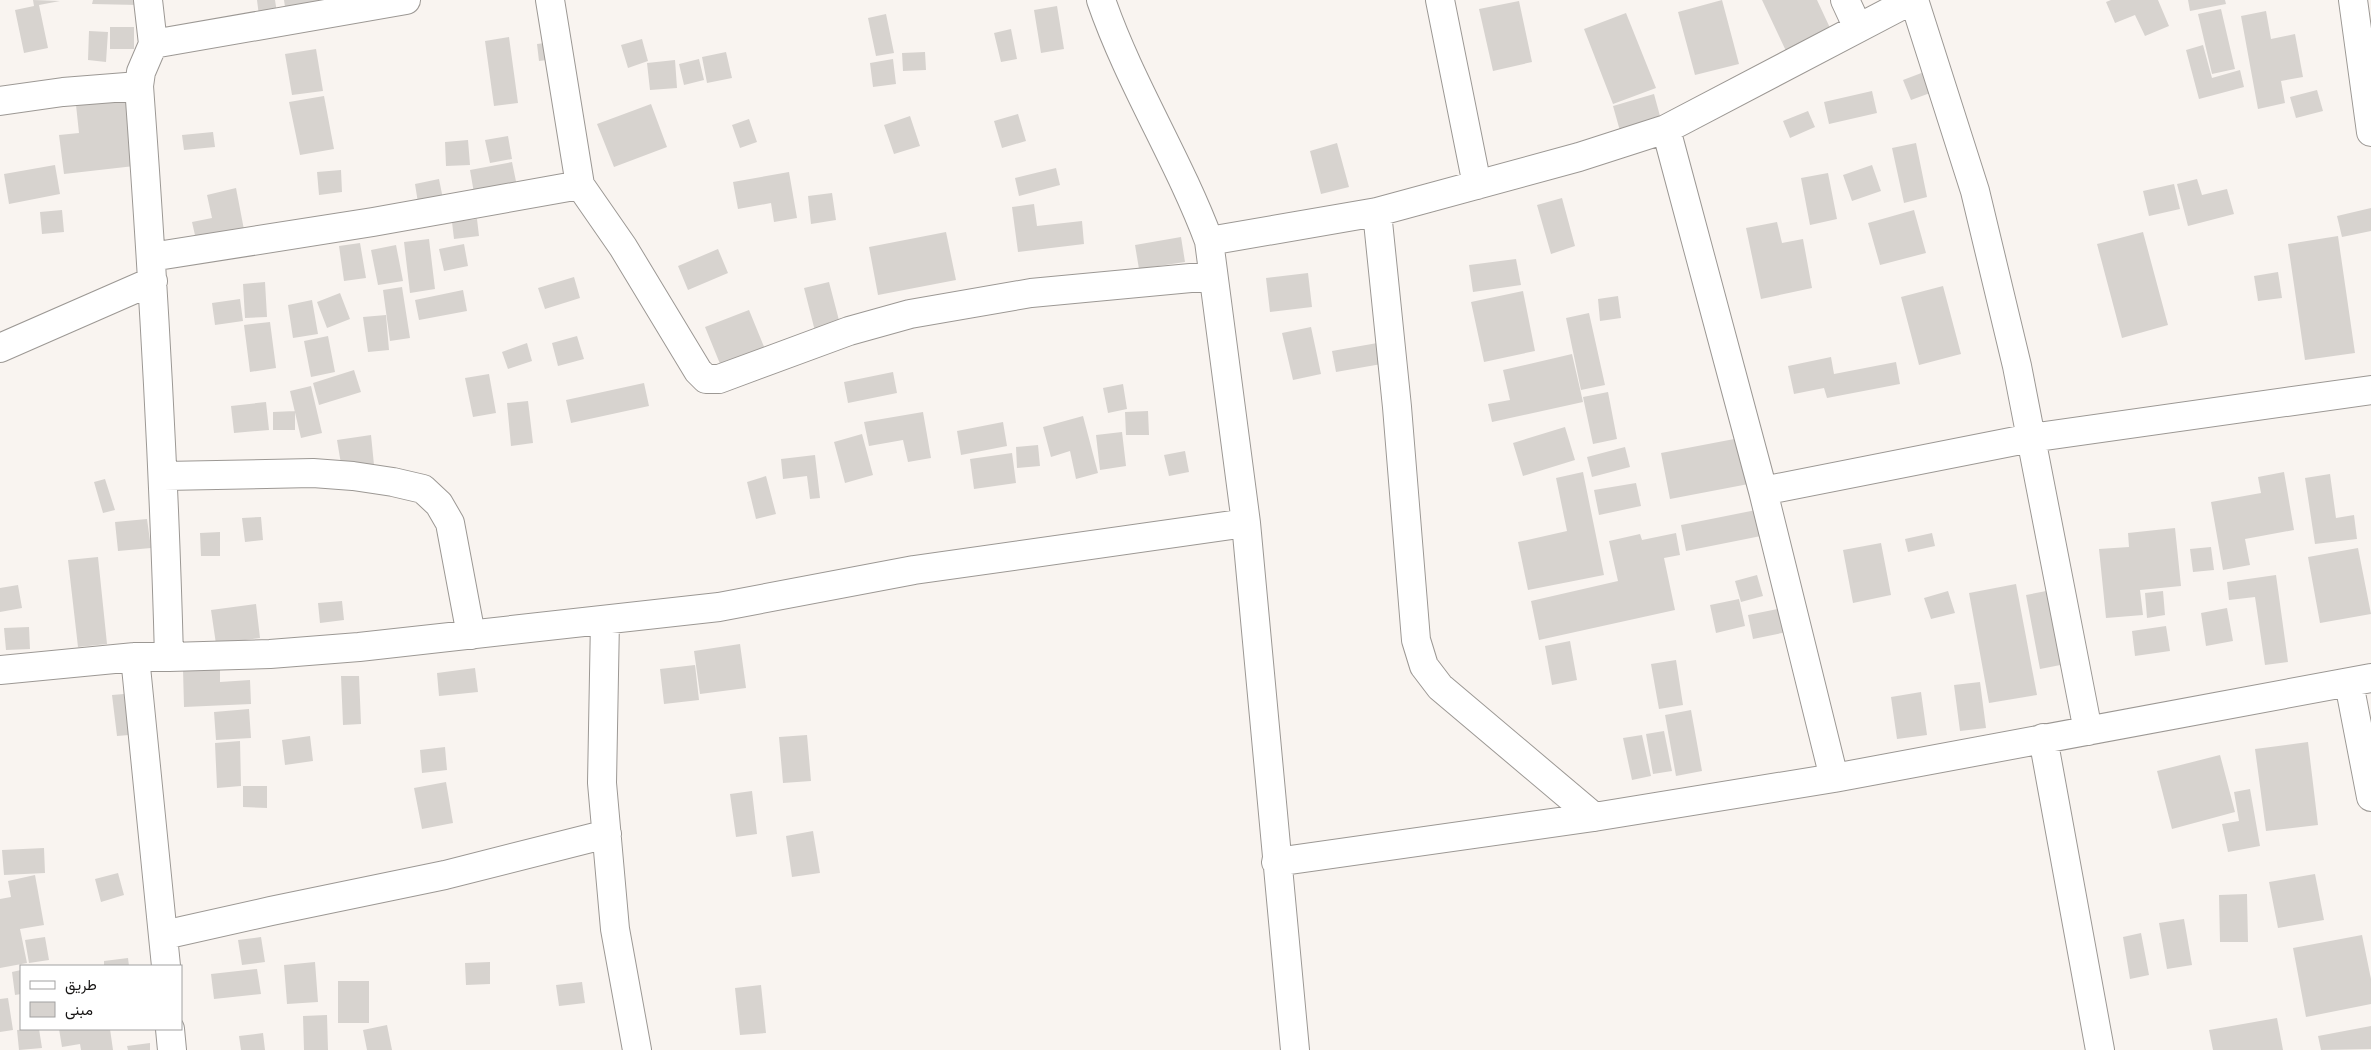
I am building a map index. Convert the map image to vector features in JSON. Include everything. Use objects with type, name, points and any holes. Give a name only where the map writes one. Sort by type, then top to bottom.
[{"type":"street","points":[[148,0],[153,44],[141,72],[139,86],[164,476],[169,656]]},
{"type":"street","points":[[153,44],[406,0]]},
{"type":"street","points":[[550,0],[580,185],[628,254],[698,371],[706,379],[719,379],[848,331],[910,314],[1031,293],[1212,276]]},
{"type":"street","points":[[1101,0],[1132,78],[1193,198],[1209,241],[1212,276],[1246,523],[1294,1050]]},
{"type":"street","points":[[1440,0],[1477,184]]},
{"type":"street","points":[[1845,0],[1858,28]]},
{"type":"street","points":[[1209,241],[1377,212],[1579,157],[1666,129],[1913,0],[1975,191],[2017,366],[2088,731]]},
{"type":"street","points":[[2353,0],[2371,132]]},
{"type":"street","points":[[0,101],[63,92],[139,86]]},
{"type":"street","points":[[1666,129],[1763,491],[1834,778]]},
{"type":"street","points":[[0,348],[152,269],[373,222],[580,185]]},
{"type":"street","points":[[1377,212],[1397,406],[1416,640],[1424,666],[1440,687],[1594,817]]},
{"type":"street","points":[[1763,491],[2031,438],[2371,390]]},
{"type":"street","points":[[164,476],[313,474],[369,478],[423,489],[439,504],[450,523],[471,635]]},
{"type":"street","points":[[0,670],[135,657],[270,654],[339,649],[719,607],[914,570],[1246,523]]},
{"type":"street","points":[[605,620],[602,783],[614,930],[637,1050]]},
{"type":"street","points":[[135,657],[166,965]]},
{"type":"street","points":[[1276,862],[1594,817],[1834,778],[2360,680],[2371,797]]},
{"type":"street","points":[[2043,738],[2100,1050]]},
{"type":"street","points":[[164,935],[271,910],[445,875],[607,834]]},
{"type":"street","points":[[170,1030],[172,1050]]},
{"type":"building","points":[[33,0],[60,1],[39,5],[48,48],[24,53],[15,10],[34,6]]},
{"type":"building","points":[[93,0],[138,0],[138,5],[92,4]]},
{"type":"building","points":[[257,0],[275,0],[277,13],[259,16]]},
{"type":"building","points":[[284,0],[329,0],[286,14]]},
{"type":"building","points":[[1722,0],[1739,64],[1695,75],[1678,12]]},
{"type":"building","points":[[1762,0],[1817,0],[1831,30],[1786,51]]},
{"type":"building","points":[[2111,0],[2158,0],[2169,26],[2145,36],[2135,15],[2115,23],[2106,2]]},
{"type":"building","points":[[2188,0],[2225,0],[2226,4],[2190,11]]},
{"type":"building","points":[[1519,1],[1532,62],[1493,71],[1479,9]]},
{"type":"building","points":[[1057,6],[1064,49],[1041,53],[1034,10]]},
{"type":"building","points":[[2221,9],[2235,69],[2212,74],[2198,14]]},
{"type":"building","points":[[2266,11],[2271,39],[2295,34],[2303,77],[2281,81],[2285,103],[2258,109],[2241,16]]},
{"type":"building","points":[[1626,13],[1656,88],[1613,104],[1584,29]]},
{"type":"building","points":[[886,14],[894,53],[876,56],[868,18]]},
{"type":"building","points":[[110,27],[134,27],[134,49],[110,49]]},
{"type":"building","points":[[1011,29],[1017,59],[1001,62],[994,33]]},
{"type":"building","points":[[89,31],[108,32],[106,62],[88,60]]},
{"type":"building","points":[[509,37],[518,103],[494,106],[485,41]]},
{"type":"building","points":[[642,39],[648,61],[628,68],[621,45]]},
{"type":"building","points":[[569,40],[571,57],[539,61],[537,44]]},
{"type":"building","points":[[2203,45],[2212,78],[2240,70],[2244,87],[2199,99],[2186,50]]},
{"type":"building","points":[[316,49],[323,91],[292,95],[285,54]]},
{"type":"building","points":[[726,52],[732,78],[707,83],[702,57]]},
{"type":"building","points":[[925,52],[926,70],[903,71],[902,53]]},
{"type":"building","points":[[699,59],[704,80],[684,85],[679,64]]},
{"type":"building","points":[[893,59],[896,84],[873,87],[870,63]]},
{"type":"building","points":[[675,60],[677,88],[650,90],[647,63]]},
{"type":"building","points":[[1945,64],[1952,85],[1911,100],[1903,80]]},
{"type":"building","points":[[2317,90],[2323,111],[2296,118],[2290,97]]},
{"type":"building","points":[[1872,91],[1877,113],[1829,124],[1824,102]]},
{"type":"building","points":[[1654,94],[1663,127],[1622,138],[1613,106]]},
{"type":"building","points":[[324,96],[334,149],[300,155],[289,102]]},
{"type":"building","points":[[145,97],[152,164],[64,174],[59,135],[79,133],[76,105]]},
{"type":"building","points":[[651,104],[667,147],[614,167],[597,124]]},
{"type":"building","points":[[1808,111],[1815,127],[1790,138],[1783,121]]},
{"type":"building","points":[[1018,114],[1026,141],[1002,148],[994,121]]},
{"type":"building","points":[[910,116],[920,146],[894,154],[884,125]]},
{"type":"building","points":[[749,119],[757,142],[740,148],[732,125]]},
{"type":"building","points":[[213,132],[215,147],[184,150],[182,135]]},
{"type":"building","points":[[508,136],[512,159],[490,163],[485,140]]},
{"type":"building","points":[[468,140],[470,165],[446,166],[445,142]]},
{"type":"building","points":[[1337,143],[1349,187],[1321,194],[1310,151]]},
{"type":"building","points":[[1916,143],[1927,197],[1904,203],[1892,148]]},
{"type":"building","points":[[512,162],[518,191],[475,199],[470,170]]},
{"type":"building","points":[[55,165],[60,194],[9,204],[4,174]]},
{"type":"building","points":[[1872,165],[1881,191],[1852,201],[1843,175]]},
{"type":"building","points":[[1056,168],[1060,185],[1019,196],[1015,178]]},
{"type":"building","points":[[341,170],[342,192],[319,195],[317,172]]},
{"type":"building","points":[[789,172],[797,218],[774,222],[771,203],[738,209],[733,182]]},
{"type":"building","points":[[1828,173],[1837,219],[1810,225],[1801,178]]},
{"type":"building","points":[[439,179],[444,204],[419,209],[415,184]]},
{"type":"building","points":[[2197,179],[2202,195],[2227,189],[2234,214],[2188,226],[2177,184]]},
{"type":"building","points":[[2174,184],[2180,209],[2149,216],[2143,191]]},
{"type":"building","points":[[236,188],[245,235],[197,244],[192,222],[212,218],[207,195]]},
{"type":"building","points":[[832,193],[836,220],[811,224],[808,196]]},
{"type":"building","points":[[1562,198],[1575,246],[1551,254],[1537,205]]},
{"type":"building","points":[[1034,204],[1037,226],[1082,221],[1084,244],[1018,252],[1012,207]]},
{"type":"building","points":[[2371,208],[2371,231],[2342,237],[2337,216]]},
{"type":"building","points":[[62,210],[64,232],[42,234],[40,212]]},
{"type":"building","points":[[1914,210],[1926,253],[1880,265],[1868,223]]},
{"type":"building","points":[[477,219],[479,236],[454,239],[452,222]]},
{"type":"building","points":[[1777,222],[1782,243],[1803,239],[1812,288],[1761,299],[1746,228]]},
{"type":"building","points":[[946,232],[956,280],[878,295],[869,247]]},
{"type":"building","points":[[2143,232],[2168,325],[2122,338],[2097,244]]},
{"type":"building","points":[[2338,236],[2355,353],[2305,360],[2288,244]]},
{"type":"building","points":[[1181,237],[1185,262],[1139,269],[1135,245]]},
{"type":"building","points":[[429,239],[435,289],[410,293],[404,242]]},
{"type":"building","points":[[360,243],[366,278],[344,281],[339,246]]},
{"type":"building","points":[[464,244],[468,266],[444,271],[439,249]]},
{"type":"building","points":[[396,245],[403,281],[378,285],[371,250]]},
{"type":"building","points":[[718,249],[728,273],[688,290],[678,266]]},
{"type":"building","points":[[1516,259],[1521,285],[1473,292],[1469,265]]},
{"type":"building","points":[[2278,272],[2282,298],[2258,301],[2254,276]]},
{"type":"building","points":[[1308,273],[1312,307],[1270,312],[1266,278]]},
{"type":"building","points":[[574,277],[580,298],[545,309],[538,288]]},
{"type":"building","points":[[265,282],[267,317],[245,318],[243,284]]},
{"type":"building","points":[[829,282],[841,328],[816,335],[804,288]]},
{"type":"building","points":[[1943,286],[1961,354],[1919,365],[1901,297]]},
{"type":"building","points":[[402,287],[410,338],[390,341],[383,290]]},
{"type":"building","points":[[463,290],[467,311],[419,320],[415,300]]},
{"type":"building","points":[[1523,291],[1535,351],[1484,362],[1471,302]]},
{"type":"building","points":[[340,293],[350,319],[327,328],[317,302]]},
{"type":"building","points":[[1618,296],[1621,318],[1600,321],[1598,299]]},
{"type":"building","points":[[240,299],[243,321],[215,325],[212,303]]},
{"type":"building","points":[[312,300],[318,334],[293,338],[288,305]]},
{"type":"building","points":[[749,310],[769,359],[725,376],[705,327]]},
{"type":"building","points":[[1589,313],[1605,385],[1581,390],[1566,318]]},
{"type":"building","points":[[386,315],[389,350],[368,352],[363,317]]},
{"type":"building","points":[[270,322],[276,368],[250,372],[244,325]]},
{"type":"building","points":[[1311,327],[1321,374],[1293,380],[1282,333]]},
{"type":"building","points":[[328,336],[335,372],[311,377],[304,341]]},
{"type":"building","points":[[577,336],[584,359],[558,366],[552,343]]},
{"type":"building","points":[[1383,342],[1387,363],[1336,372],[1332,351]]},
{"type":"building","points":[[527,343],[532,361],[508,369],[502,352]]},
{"type":"building","points":[[1572,354],[1583,402],[1492,422],[1488,404],[1510,400],[1503,370]]},
{"type":"building","points":[[1831,357],[1834,374],[1896,362],[1900,384],[1827,398],[1824,388],[1794,394],[1788,366]]},
{"type":"building","points":[[354,370],[361,392],[319,405],[313,383]]},
{"type":"building","points":[[893,372],[897,393],[848,403],[844,382]]},
{"type":"building","points":[[489,374],[496,413],[473,417],[465,378]]},
{"type":"building","points":[[644,383],[649,406],[571,423],[566,400]]},
{"type":"building","points":[[1123,384],[1127,409],[1108,413],[1103,388]]},
{"type":"building","points":[[311,386],[322,433],[301,438],[290,391]]},
{"type":"building","points":[[1608,392],[1617,439],[1593,444],[1583,397]]},
{"type":"building","points":[[528,401],[533,443],[511,446],[507,403]]},
{"type":"building","points":[[266,402],[269,430],[234,433],[231,406]]},
{"type":"building","points":[[295,411],[295,430],[273,430],[273,412]]},
{"type":"building","points":[[1148,411],[1149,435],[1126,435],[1125,412]]},
{"type":"building","points":[[923,412],[931,458],[908,462],[903,440],[869,446],[864,422]]},
{"type":"building","points":[[1083,416],[1098,473],[1076,479],[1070,451],[1051,457],[1043,427]]},
{"type":"building","points":[[1003,422],[1007,446],[961,455],[957,431]]},
{"type":"building","points":[[1565,427],[1575,460],[1523,476],[1513,443]]},
{"type":"building","points":[[1122,432],[1126,466],[1100,470],[1096,435]]},
{"type":"building","points":[[862,434],[873,475],[845,483],[834,442]]},
{"type":"building","points":[[371,435],[374,465],[342,470],[337,440]]},
{"type":"building","points":[[1750,436],[1759,482],[1670,499],[1661,453]]},
{"type":"building","points":[[1038,445],[1040,466],[1017,468],[1016,447]]},
{"type":"building","points":[[1625,447],[1630,467],[1592,477],[1587,457]]},
{"type":"building","points":[[1185,451],[1189,472],[1169,476],[1164,455]]},
{"type":"building","points":[[1012,453],[1016,483],[974,489],[970,459]]},
{"type":"building","points":[[815,455],[820,498],[810,499],[807,476],[783,479],[781,459]]},
{"type":"building","points":[[1583,472],[1604,575],[1528,590],[1518,542],[1567,531],[1556,478]]},
{"type":"building","points":[[2284,472],[2294,530],[2245,539],[2250,565],[2223,570],[2211,502],[2261,493],[2258,477]]},
{"type":"building","points":[[2330,474],[2336,518],[2354,515],[2357,539],[2315,544],[2305,478]]},
{"type":"building","points":[[766,476],[776,514],[756,519],[747,482]]},
{"type":"building","points":[[105,479],[115,510],[103,513],[94,482]]},
{"type":"building","points":[[1636,483],[1641,506],[1599,515],[1594,490]]},
{"type":"building","points":[[1761,509],[1766,535],[1686,551],[1681,525]]},
{"type":"building","points":[[261,517],[263,540],[245,542],[242,518]]},
{"type":"building","points":[[147,519],[151,548],[118,551],[115,522]]},
{"type":"building","points":[[2175,528],[2181,586],[2140,590],[2143,615],[2106,618],[2099,549],[2129,547],[2128,533]]},
{"type":"building","points":[[220,532],[220,556],[201,556],[200,533]]},
{"type":"building","points":[[1676,533],[1680,555],[1664,558],[1675,610],[1539,640],[1531,601],[1618,581],[1609,541],[1640,534],[1642,540]]},
{"type":"building","points":[[1932,533],[1935,546],[1908,552],[1905,539]]},
{"type":"building","points":[[1881,543],[1891,595],[1853,603],[1843,550]]},
{"type":"building","points":[[2211,547],[2214,570],[2193,572],[2190,549]]},
{"type":"building","points":[[2358,548],[2371,614],[2320,623],[2308,557]]},
{"type":"building","points":[[98,557],[107,644],[78,647],[68,560]]},
{"type":"building","points":[[1757,575],[1763,596],[1741,602],[1735,581]]},
{"type":"building","points":[[2276,575],[2288,662],[2265,665],[2255,597],[2229,600],[2227,582]]},
{"type":"building","points":[[2016,584],[2037,695],[1989,703],[1969,593]]},
{"type":"building","points":[[18,585],[22,608],[0,612],[0,588]]},
{"type":"building","points":[[2072,586],[2086,660],[2040,669],[2026,595]]},
{"type":"building","points":[[1948,591],[1955,613],[1931,619],[1924,598]]},
{"type":"building","points":[[2163,591],[2165,615],[2147,618],[2145,593]]},
{"type":"building","points":[[1739,599],[1745,626],[1716,633],[1710,605]]},
{"type":"building","points":[[342,601],[344,620],[320,623],[318,603]]},
{"type":"building","points":[[256,604],[260,638],[216,644],[211,610]]},
{"type":"building","points":[[1787,607],[1792,631],[1753,639],[1748,615]]},
{"type":"building","points":[[2227,608],[2233,641],[2206,646],[2201,613]]},
{"type":"building","points":[[2166,626],[2170,651],[2135,656],[2132,631]]},
{"type":"building","points":[[29,627],[30,649],[6,650],[4,628]]},
{"type":"building","points":[[1570,641],[1577,680],[1552,685],[1545,646]]},
{"type":"building","points":[[740,644],[746,688],[700,694],[694,651]]},
{"type":"building","points":[[1676,660],[1683,705],[1659,709],[1651,664]]},
{"type":"building","points":[[695,665],[699,700],[664,704],[660,669]]},
{"type":"building","points":[[220,667],[220,682],[250,680],[251,704],[184,707],[183,669]]},
{"type":"building","points":[[475,668],[478,692],[439,696],[437,673]]},
{"type":"building","points":[[341,676],[359,676],[361,724],[343,725]]},
{"type":"building","points":[[1980,682],[1986,728],[1960,731],[1954,685]]},
{"type":"building","points":[[1921,692],[1927,735],[1897,739],[1891,697]]},
{"type":"building","points":[[136,693],[141,734],[117,736],[112,695]]},
{"type":"building","points":[[249,709],[251,738],[216,740],[214,712]]},
{"type":"building","points":[[1691,710],[1702,771],[1676,776],[1665,715]]},
{"type":"building","points":[[1664,731],[1672,771],[1653,774],[1646,734]]},
{"type":"building","points":[[807,735],[811,781],[783,783],[779,737]]},
{"type":"building","points":[[1642,735],[1651,776],[1632,780],[1623,738]]},
{"type":"building","points":[[310,736],[313,761],[285,765],[282,740]]},
{"type":"building","points":[[240,741],[241,786],[217,788],[215,743]]},
{"type":"building","points":[[2308,742],[2318,825],[2266,831],[2255,749]]},
{"type":"building","points":[[445,747],[447,770],[422,773],[420,750]]},
{"type":"building","points":[[2220,755],[2235,812],[2172,829],[2157,771]]},
{"type":"building","points":[[446,782],[453,823],[422,829],[414,788]]},
{"type":"building","points":[[243,786],[267,786],[267,808],[243,807]]},
{"type":"building","points":[[2250,789],[2260,846],[2228,852],[2222,824],[2239,821],[2234,792]]},
{"type":"building","points":[[752,791],[757,834],[736,837],[730,794]]},
{"type":"building","points":[[813,831],[820,873],[792,877],[786,836]]},
{"type":"building","points":[[44,848],[45,873],[4,875],[2,850]]},
{"type":"building","points":[[118,873],[124,895],[101,902],[95,879]]},
{"type":"building","points":[[2315,874],[2324,920],[2278,928],[2269,882]]},
{"type":"building","points":[[35,875],[44,925],[20,929],[27,963],[0,968],[0,899],[11,897],[8,881]]},
{"type":"building","points":[[2247,894],[2248,942],[2220,942],[2219,895]]},
{"type":"building","points":[[2184,919],[2192,965],[2167,969],[2159,923]]},
{"type":"building","points":[[2141,933],[2149,975],[2130,979],[2123,937]]},
{"type":"building","points":[[2362,935],[2371,979],[2371,1004],[2306,1017],[2293,948]]},
{"type":"building","points":[[45,937],[49,960],[29,963],[25,940]]},
{"type":"building","points":[[261,937],[265,962],[242,965],[238,940]]},
{"type":"building","points":[[128,958],[129,965],[104,965],[104,961]]},
{"type":"building","points":[[315,962],[318,1002],[287,1004],[284,965]]},
{"type":"building","points":[[490,962],[490,984],[466,985],[465,963]]},
{"type":"building","points":[[257,969],[261,994],[214,999],[211,974]]},
{"type":"building","points":[[20,970],[20,994],[15,995],[12,972]]},
{"type":"building","points":[[338,981],[369,981],[369,1023],[338,1023]]},
{"type":"building","points":[[582,982],[585,1003],[559,1006],[556,985]]},
{"type":"building","points":[[761,985],[766,1033],[740,1035],[735,988]]},
{"type":"building","points":[[8,998],[13,1030],[0,1032],[0,999]]},
{"type":"building","points":[[327,1015],[328,1050],[304,1050],[303,1016]]},
{"type":"building","points":[[2277,1018],[2283,1050],[2213,1050],[2209,1030]]},
{"type":"building","points":[[387,1025],[392,1050],[367,1050],[363,1030]]},
{"type":"building","points":[[2371,1026],[2371,1049],[2321,1050],[2318,1036]]},
{"type":"building","points":[[17,1030],[39,1030],[42,1048],[19,1050]]},
{"type":"building","points":[[59,1030],[110,1030],[113,1050],[81,1050],[80,1044],[62,1047]]},
{"type":"building","points":[[263,1033],[265,1050],[241,1050],[239,1036]]},
{"type":"building","points":[[150,1043],[150,1050],[128,1050],[127,1046]]}]
